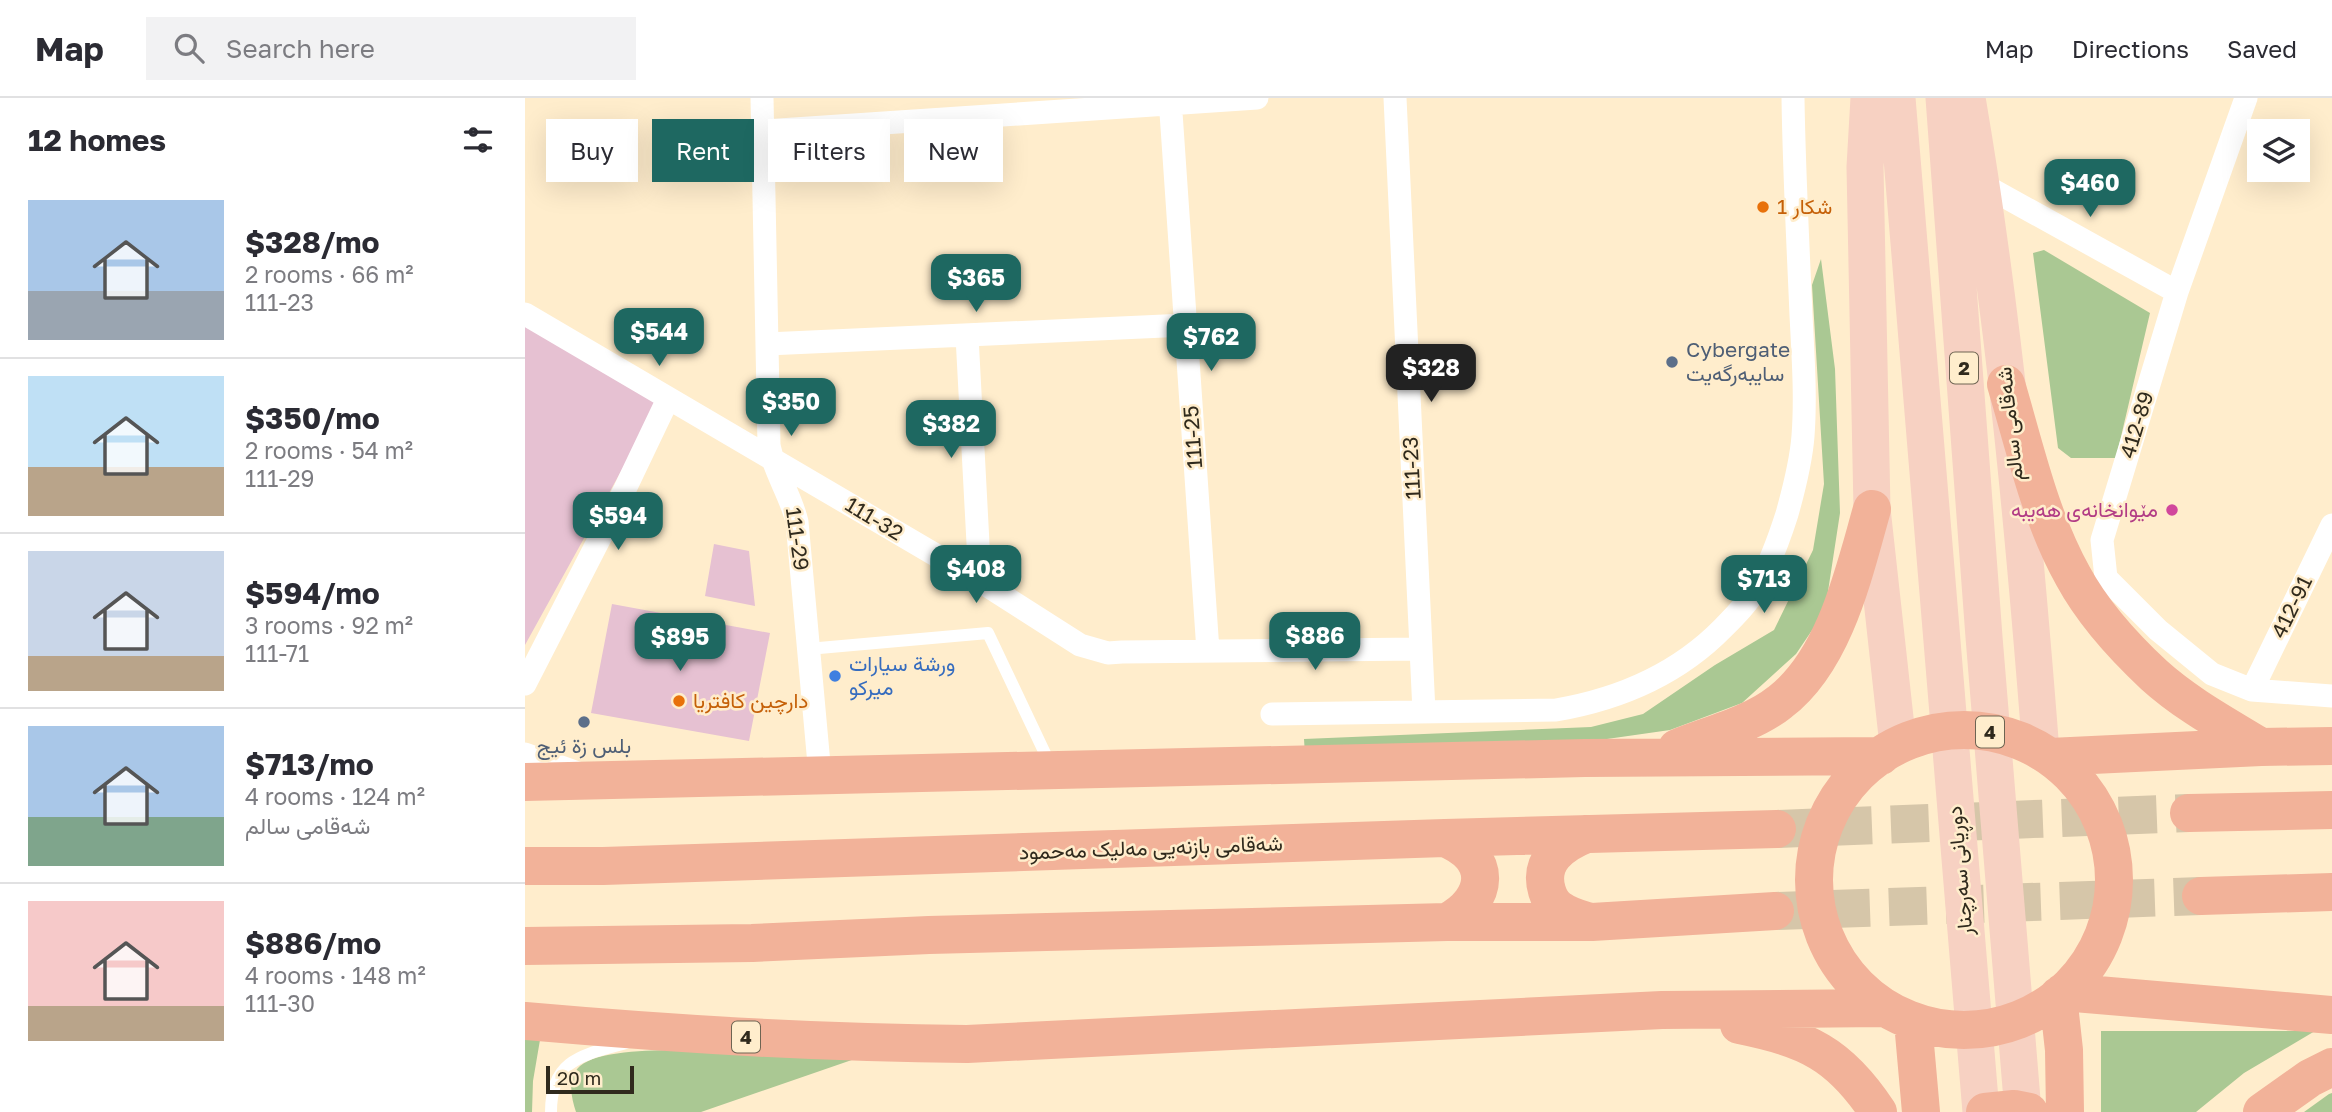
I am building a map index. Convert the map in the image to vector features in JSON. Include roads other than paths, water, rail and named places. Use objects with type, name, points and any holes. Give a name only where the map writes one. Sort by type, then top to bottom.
[{"type":"highway","points":[[2006,384],[2042,505],[2072,575],[2092,606],[2156,677],[2192,704],[2261,747]]},
{"type":"highway","points":[[1656,757],[1763,714],[1781,702],[1798,685],[1823,648],[1839,614],[1872,509]]},
{"type":"highway","name":"4","points":[[1976,730],[2010,737],[2046,755],[2068,771],[2095,807],[2110,849],[2113,894],[2102,937],[2079,976],[2041,1009],[2021,1019],[1980,1029],[1937,1028],[1899,1015],[1865,993],[1847,975],[1823,932],[1814,883],[1819,846],[1831,811],[1845,790],[1861,771],[1889,750],[1936,733],[1976,730]]},
{"type":"highway","name":"4","points":[[2046,755],[2332,746]]},
{"type":"highway","points":[[525,782],[1889,750]]},
{"type":"highway","points":[[2189,813],[2332,810]]},
{"type":"highway","name":"شەقامی بازنەیی مەلیک مەحمود","points":[[525,866],[603,866],[1777,829]]},
{"type":"highway","points":[[1586,834],[1565,844],[1552,855],[1545,868],[1545,883],[1549,897],[1559,909],[1592,922]]},
{"type":"highway","points":[[1445,838],[1462,845],[1471,853],[1478,865],[1480,879],[1478,892],[1471,904],[1447,922]]},
{"type":"highway","points":[[2201,896],[2332,892]]},
{"type":"highway","points":[[525,946],[752,943],[929,934],[1447,922],[1592,922],[1775,911]]},
{"type":"highway","points":[[2065,1112],[2061,994],[2332,1015]]},
{"type":"highway","points":[[1662,1010],[1899,1015],[1921,1112]]},
{"type":"highway","points":[[1662,1010],[1779,1033],[1806,1042],[1845,1071],[1878,1112]]},
{"type":"highway","name":"4","points":[[525,1021],[663,1033],[967,1044],[1662,1010]]},
{"type":"highway","points":[[2262,1112],[2310,1078],[2332,1067]]},
{"type":"highway","points":[[1983,1112],[2014,1108],[2026,1112]]},
{"type":"main road","points":[[1869,98],[1864,167],[1872,509],[1883,609],[1889,750]]},
{"type":"main road","name":"دوڕیانی سەرچنار","points":[[1897,98],[1940,631],[1983,1112]]},
{"type":"main road","name":"شەقامی سالم","points":[[1944,98],[1985,637]]},
{"type":"main road","name":"شەقامی سالم","points":[[1967,98],[1982,184],[2046,755]]},
{"type":"main road","points":[[1883,609],[1911,639],[1927,649],[1952,651],[1977,647],[1997,638],[2014,613],[2027,577]]},
{"type":"main road","name":"دوڕیانی سەرچنار","points":[[1985,637],[2026,1112]]},
{"type":"street","name":"111-29","points":[[762,98],[769,444],[772,458],[789,494],[797,523],[820,775]]},
{"type":"street","points":[[764,131],[1170,101],[1257,98]]},
{"type":"street","name":"111-23","points":[[1395,98],[1424,712]]},
{"type":"street","points":[[1272,714],[1556,710],[1590,704],[1623,694],[1654,680],[1683,663],[1727,625],[1756,590],[1778,541],[1794,491],[1803,439],[1804,386],[1793,98]]},
{"type":"street","name":"412-89","points":[[2246,98],[2177,292],[2102,540],[2106,578],[2158,630],[2212,674],[2252,690],[2332,696]]},
{"type":"street","name":"111-25","points":[[1170,101],[1208,651]]},
{"type":"street","points":[[1982,184],[2177,292]]},
{"type":"street","name":"111-32","points":[[525,314],[980,581],[1080,645],[1108,653],[1421,649]]},
{"type":"street","points":[[768,344],[1186,325]]},
{"type":"street","points":[[967,336],[980,581]]},
{"type":"street","points":[[525,684],[668,399]]},
{"type":"street","name":"412-91","points":[[2252,690],[2332,525]]},
{"type":"street","points":[[525,754],[599,780]]},
{"type":"lane","points":[[809,649],[988,633],[1053,770]]},
{"type":"lane","points":[[551,1112],[553,1087],[559,1072],[569,1063],[591,1052],[663,1033]]},
{"type":"tunnel","points":[[1777,829],[2189,813]]},
{"type":"tunnel","points":[[1775,911],[2201,896]]},
{"type":"place","name":"شكار 1","points":[[1763,207]]},
{"type":"place","name":"Cybergate سایبەرگەیت","points":[[1672,362]]},
{"type":"place","name":"مێوانخانەی هەیبە","points":[[2172,510]]},
{"type":"place","name":"ورشة سیارات میرکو","points":[[835,676]]},
{"type":"place","name":"دارچین کافتریا","points":[[679,701]]},
{"type":"place","name":"بلس زة ئيج","points":[[584,722]]}]
